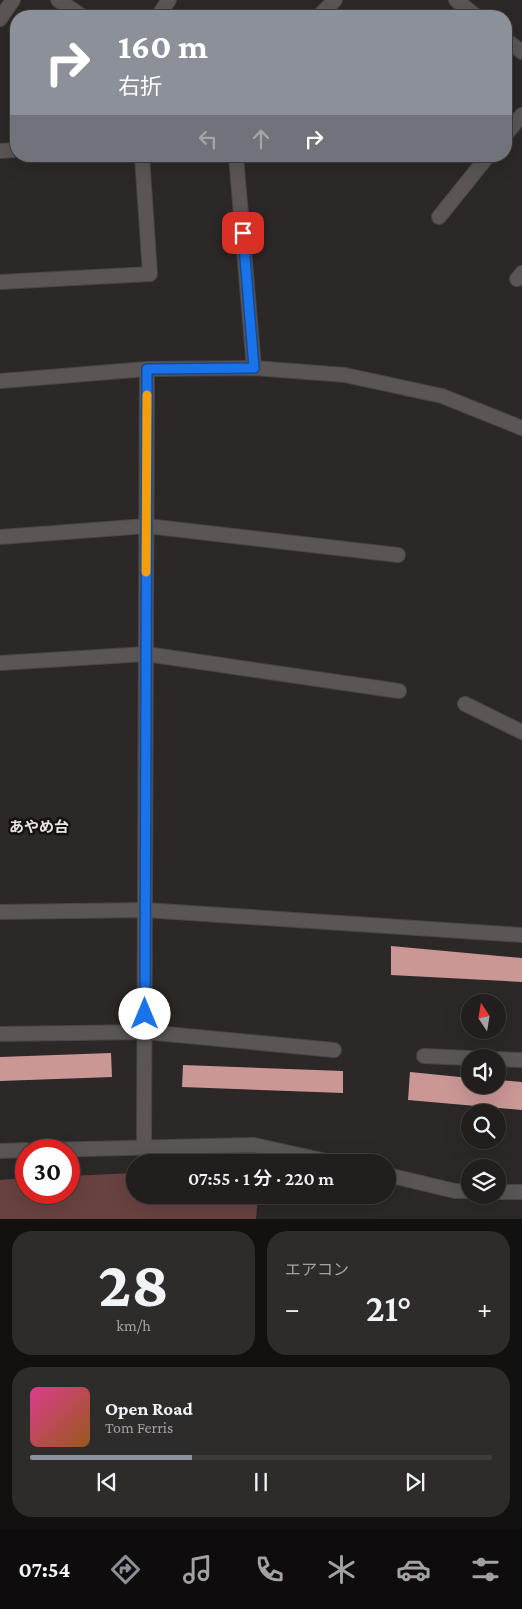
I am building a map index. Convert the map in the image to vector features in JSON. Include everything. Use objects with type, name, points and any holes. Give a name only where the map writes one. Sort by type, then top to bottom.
[{"type":"street","points":[[0,20],[13,0]]},
{"type":"street","points":[[58,0],[73,10]]},
{"type":"street","points":[[325,10],[336,0]]},
{"type":"street","points":[[512,127],[522,115]]},
{"type":"street","points":[[0,282],[150,274],[142,162]]},
{"type":"street","points":[[237,162],[254,368]]},
{"type":"street","points":[[439,217],[483,162]]},
{"type":"street","points":[[0,381],[147,369],[254,368],[345,374],[442,396],[522,428]]},
{"type":"street","points":[[144,1148],[147,369]]},
{"type":"street","points":[[0,537],[147,526],[398,555]]},
{"type":"street","points":[[0,663],[146,654],[399,691]]},
{"type":"street","points":[[465,704],[522,732]]},
{"type":"street","points":[[0,912],[145,910],[522,935]]},
{"type":"street","points":[[0,1034],[145,1032],[334,1050]]},
{"type":"street","points":[[424,1056],[461,1058]]},
{"type":"street","points":[[506,1059],[522,1060]]},
{"type":"street","points":[[80,1149],[254,1145],[295,1154]]},
{"type":"street","points":[[0,1151],[15,1150]]},
{"type":"street","points":[[396,1177],[461,1191]]},
{"type":"street","points":[[506,1192],[522,1192]]},
{"type":"shaded area","points":[[126,1173],[126,1204],[257,1204],[256,1219],[0,1219],[0,1180],[15,1179],[15,1204],[80,1204],[80,1176]]},
{"type":"building","points":[[391,946],[522,958],[522,982],[391,975]]},
{"type":"building","points":[[111,1053],[112,1077],[0,1081],[0,1057]]},
{"type":"building","points":[[183,1065],[343,1071],[343,1093],[182,1087]]},
{"type":"building","points":[[410,1072],[461,1077],[461,1094],[506,1094],[506,1081],[522,1082],[522,1110],[506,1109],[506,1104],[461,1105],[408,1100]]},
{"type":"slow traffic","points":[[146,572],[147,395]]},
{"type":"district","name":"あやめ台","points":[[39,827]]},
{"type":"route","points":[[145,1014],[147,369],[254,368],[243,233]]}]
